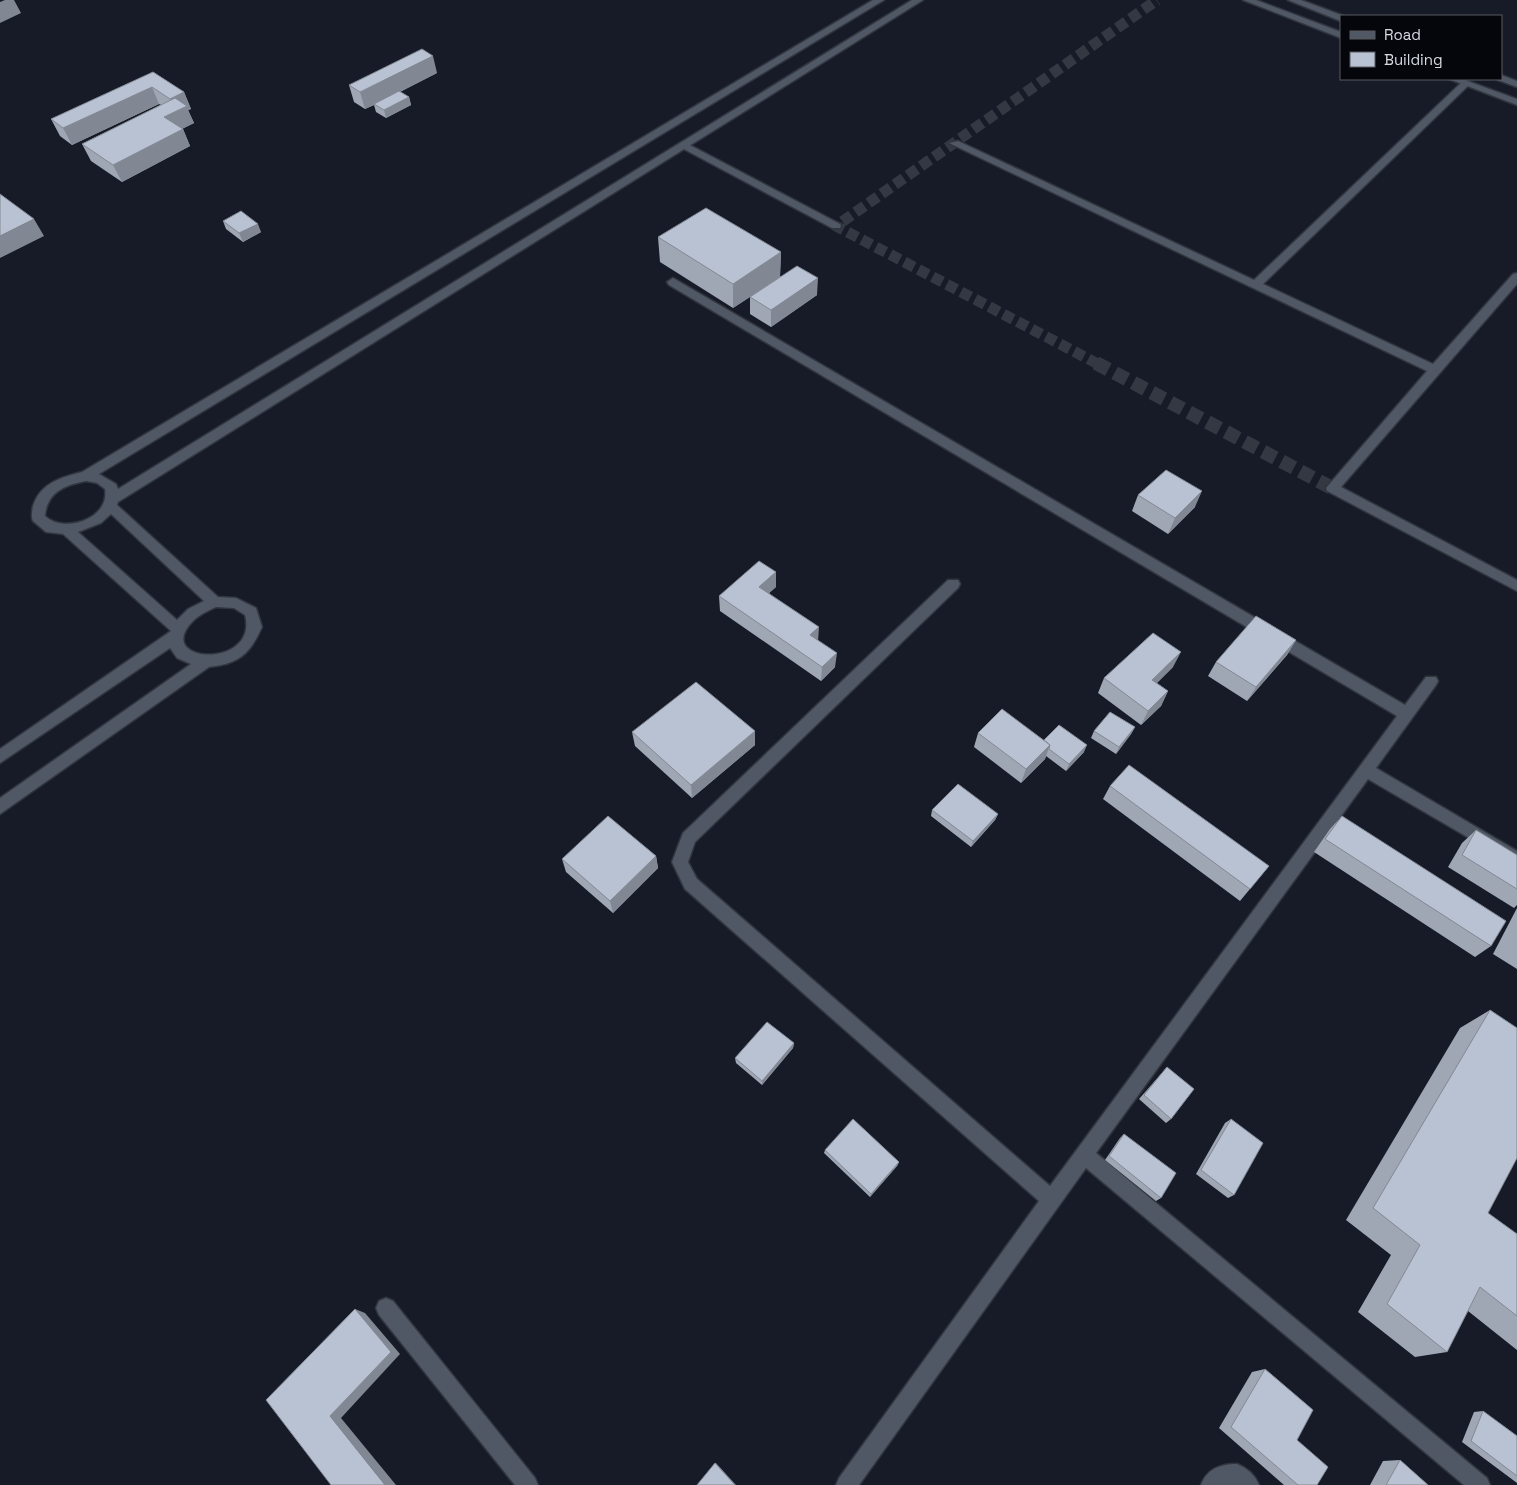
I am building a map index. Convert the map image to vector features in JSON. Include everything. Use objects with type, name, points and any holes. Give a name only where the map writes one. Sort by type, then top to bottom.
[{"type":"street","points":[[836,226],[684,145],[659,147],[86,476],[66,480],[48,490],[38,504],[38,518],[49,527],[67,530],[85,526],[100,517],[111,502],[659,147],[689,128],[879,0]]},
{"type":"street","points":[[684,145],[689,128],[918,0]]},
{"type":"street","points":[[1248,0],[1340,35]]},
{"type":"street","points":[[1292,0],[1340,18]]},
{"type":"street","points":[[1502,78],[1517,84]]},
{"type":"street","points":[[1457,80],[1517,102]]},
{"type":"street","points":[[1255,285],[1466,83]]},
{"type":"street","points":[[954,143],[1435,370]]},
{"type":"street","points":[[1517,277],[1332,488],[1517,586]]},
{"type":"street","points":[[672,282],[1407,714]]},
{"type":"street","points":[[86,476],[101,479],[111,487],[111,502],[215,602]]},
{"type":"street","points":[[67,530],[177,633],[179,650],[189,659],[204,663]]},
{"type":"street","points":[[953,584],[689,838],[680,862],[691,884],[1052,1200]]},
{"type":"street","points":[[0,757],[177,633],[192,612],[215,602],[236,602],[251,612],[255,628],[246,645],[227,658],[204,663],[0,807]]},
{"type":"street","points":[[846,1485],[1084,1155],[1431,681]]},
{"type":"street","points":[[1366,770],[1517,859]]},
{"type":"street","points":[[1084,1155],[1480,1485]]},
{"type":"street","points":[[386,1308],[528,1485]]},
{"type":"street","points":[[1211,1485],[1213,1480],[1224,1474],[1237,1474],[1250,1485]]},
{"type":"building","points":[[422,49],[433,56],[360,92],[349,85]]},
{"type":"building","points":[[153,72],[184,92],[170,99],[152,87],[63,128],[51,119]]},
{"type":"building","points":[[399,91],[409,97],[384,110],[374,104]]},
{"type":"building","points":[[175,98],[187,106],[164,117],[183,129],[113,165],[82,144]]},
{"type":"building","points":[[0,194],[34,219],[0,236]]},
{"type":"building","points":[[706,208],[781,252],[733,284],[658,237]]},
{"type":"building","points":[[241,211],[258,224],[239,233],[223,221]]},
{"type":"building","points":[[797,266],[818,278],[771,310],[750,297]]},
{"type":"building","points":[[1166,470],[1202,491],[1175,518],[1138,495]]},
{"type":"building","points":[[759,561],[776,572],[759,587],[819,627],[810,635],[837,653],[822,667],[719,596]]},
{"type":"building","points":[[1256,616],[1296,640],[1256,687],[1216,662]]},
{"type":"building","points":[[1153,633],[1181,652],[1152,680],[1168,691],[1148,711],[1104,678]]},
{"type":"building","points":[[696,682],[755,731],[691,785],[632,732]]},
{"type":"building","points":[[1002,709],[1050,745],[1026,769],[978,733]]},
{"type":"building","points":[[1110,712],[1135,727],[1119,747],[1094,731]]},
{"type":"building","points":[[1059,725],[1087,745],[1069,764],[1049,749],[1050,745],[1044,740]]},
{"type":"building","points":[[1129,765],[1269,866],[1250,889],[1110,786]]},
{"type":"building","points":[[958,784],[998,814],[973,841],[932,810]]},
{"type":"building","points":[[608,816],[656,856],[610,901],[562,859]]},
{"type":"building","points":[[1342,816],[1506,921],[1491,946],[1325,839]]},
{"type":"building","points":[[1476,830],[1517,855],[1517,889],[1462,855]]},
{"type":"building","points":[[1490,1010],[1517,1028],[1517,1158],[1488,1213],[1517,1234],[1517,1316],[1480,1287],[1447,1352],[1387,1304],[1420,1245],[1373,1208]]},
{"type":"building","points":[[767,1022],[794,1043],[762,1081],[735,1058]]},
{"type":"building","points":[[1167,1067],[1194,1089],[1171,1119],[1144,1095]]},
{"type":"building","points":[[853,1119],[899,1162],[871,1194],[825,1150]]},
{"type":"building","points":[[1231,1119],[1263,1143],[1234,1195],[1201,1170]]},
{"type":"building","points":[[1124,1134],[1176,1173],[1161,1198],[1109,1156]]},
{"type":"building","points":[[355,1309],[391,1352],[330,1416],[385,1485],[331,1485],[266,1400]]},
{"type":"building","points":[[1265,1369],[1313,1410],[1297,1440],[1328,1467],[1317,1485],[1298,1485],[1231,1427]]},
{"type":"building","points":[[1483,1411],[1517,1436],[1517,1476],[1471,1441]]},
{"type":"building","points":[[1400,1460],[1428,1485],[1386,1485]]},
{"type":"building","points":[[715,1463],[735,1485],[697,1485]]},
{"type":"tunnel","points":[[1098,364],[836,226],[1157,0]]},
{"type":"tunnel","points":[[1096,363],[1332,488]]}]
